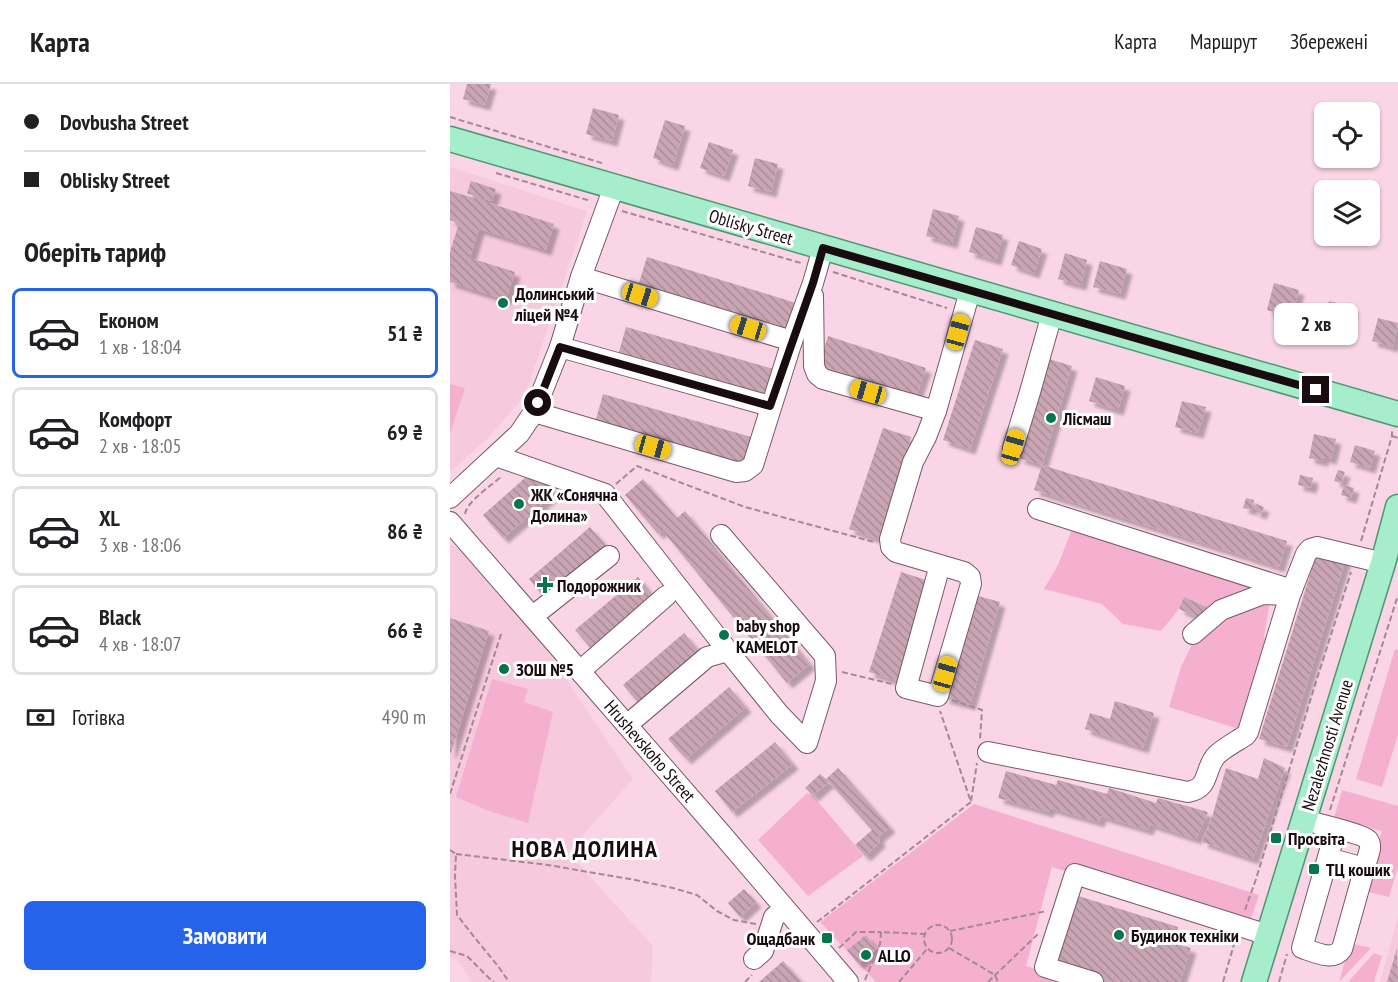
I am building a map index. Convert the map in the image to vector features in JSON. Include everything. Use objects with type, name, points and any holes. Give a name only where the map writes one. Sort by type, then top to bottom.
[{"type":"main road","name":"Oblisky Street","points":[[450,139],[818,266],[967,302],[1052,314],[1394,426]]},
{"type":"main road","name":"Nezalezhnosti Avenue","points":[[1254,982],[1383,563],[1398,507]]},
{"type":"street","points":[[450,498],[519,434],[534,412],[560,347],[581,277],[610,196]]},
{"type":"street","points":[[534,412],[736,472],[745,471],[753,465],[770,406],[818,266]]},
{"type":"street","points":[[818,266],[814,366],[817,374],[823,379],[936,411]]},
{"type":"street","points":[[581,277],[792,341]]},
{"type":"street","points":[[940,565],[906,688],[938,696],[971,584],[970,576],[964,572],[896,552],[891,547],[890,539],[913,462],[936,411],[967,302]]},
{"type":"street","points":[[1013,447],[1052,314]]},
{"type":"street","points":[[560,347],[770,406]]},
{"type":"street","points":[[496,456],[605,494],[779,714],[807,743],[826,681],[825,656],[721,535]]},
{"type":"street","points":[[1038,509],[1291,592]]},
{"type":"street","name":"Hrushevskoho Street","points":[[450,522],[785,909],[856,981]]},
{"type":"street","points":[[982,751],[1188,792],[1196,791],[1202,786],[1215,757],[1248,732],[1291,592],[1310,549],[1317,547],[1383,563]]},
{"type":"street","points":[[533,616],[609,556]]},
{"type":"street","points":[[1193,634],[1221,610],[1263,594],[1291,592]]},
{"type":"street","points":[[580,670],[666,596]]},
{"type":"street","points":[[627,725],[707,657],[728,651]]},
{"type":"street","points":[[1304,820],[1336,829],[1366,838],[1369,842],[1370,849],[1341,952],[1330,956],[1302,948],[1336,829]]},
{"type":"street","points":[[1328,858],[1365,868]]},
{"type":"street","points":[[1093,982],[1045,967],[1075,874],[1268,935]]},
{"type":"street","points":[[754,959],[763,951],[774,917],[785,909]]},
{"type":"path","points":[[494,172],[610,196],[818,266],[967,302]]},
{"type":"path","points":[[1394,426],[1398,438]]},
{"type":"path","points":[[1223,982],[1394,426]]},
{"type":"path","points":[[605,494],[637,466],[745,507],[891,547]]},
{"type":"path","points":[[450,794],[502,631]]},
{"type":"path","points":[[826,667],[906,688]]},
{"type":"path","points":[[814,924],[970,802],[982,751],[982,710],[935,695]]},
{"type":"path","points":[[935,695],[970,802]]},
{"type":"path","points":[[450,850],[456,854],[548,865],[673,888],[697,895],[717,911],[734,920],[771,926]]},
{"type":"path","points":[[456,854],[457,915],[509,982]]},
{"type":"path","points":[[950,932],[1064,908]]},
{"type":"path","points":[[936,924],[944,926],[950,932],[952,940],[949,948],[944,952],[932,952],[923,942],[924,934],[929,927],[936,924]]},
{"type":"path","points":[[988,982],[1041,930]]},
{"type":"path","points":[[837,949],[856,932],[924,934]]},
{"type":"path","points":[[856,981],[880,944],[881,932]]},
{"type":"path","points":[[949,948],[995,975],[998,982]]},
{"type":"path","points":[[899,982],[927,949]]},
{"type":"path","points":[[450,951],[466,956],[494,982]]},
{"type":"shaded area","name":"Долинський ліцей №4","points":[[450,167],[587,211],[525,396],[486,440],[450,472]]},
{"type":"shaded area","points":[[450,384],[465,388],[450,433]]},
{"type":"shaded area","points":[[1075,521],[1292,590],[1270,602],[1264,636],[1272,653],[1248,732],[1169,707],[1181,667],[1199,630],[1220,609],[1207,607],[1184,597],[1179,609],[1161,631],[1123,624],[1102,604],[1044,589],[1058,565]]},
{"type":"shaded area","name":"ЗОШ №5","points":[[450,545],[485,558],[633,779],[568,852],[653,946],[651,982],[472,982],[454,956],[450,957]]},
{"type":"shaded area","points":[[1395,649],[1398,650],[1398,735],[1382,787],[1356,779]]},
{"type":"shaded area","points":[[492,679],[528,689],[524,702],[553,712],[528,823],[489,811],[456,797]]},
{"type":"shaded area","points":[[1342,790],[1398,806],[1398,867],[1389,897],[1365,891],[1382,831],[1334,818]]},
{"type":"shaded area","points":[[807,793],[813,796],[863,856],[808,896],[758,840]]},
{"type":"shaded area","points":[[974,804],[1259,895],[1248,928],[1052,867],[1026,966],[1079,982],[876,982],[820,922]]},
{"type":"shaded area","points":[[1398,917],[1398,982],[1380,982]]},
{"type":"shaded area","points":[[1350,943],[1371,948],[1339,982]]},
{"type":"shaded area","points":[[1374,953],[1382,956],[1374,982],[1348,982]]},
{"type":"building","points":[[467,84],[491,84],[485,105],[463,99]]},
{"type":"building","points":[[593,108],[619,115],[612,141],[586,134]]},
{"type":"building","points":[[665,120],[685,126],[673,165],[653,158]]},
{"type":"building","points":[[709,142],[733,150],[724,176],[700,168]]},
{"type":"building","points":[[755,158],[778,164],[771,192],[748,186]]},
{"type":"building","points":[[471,181],[496,189],[492,201],[484,199],[483,201],[554,224],[546,250],[479,229],[470,258],[515,272],[506,300],[450,282],[450,252],[459,223],[450,220],[450,191],[474,198],[475,196],[467,193]]},
{"type":"building","points":[[933,209],[959,216],[952,243],[926,236]]},
{"type":"building","points":[[976,227],[1003,235],[996,260],[969,252]]},
{"type":"building","points":[[1019,241],[1042,249],[1034,273],[1011,265]]},
{"type":"building","points":[[1065,253],[1087,260],[1081,285],[1058,279]]},
{"type":"building","points":[[647,257],[796,303],[788,329],[639,283]]},
{"type":"building","points":[[1100,261],[1127,269],[1120,294],[1093,287]]},
{"type":"building","points":[[1274,283],[1299,290],[1292,317],[1267,310]]},
{"type":"building","points":[[1329,301],[1353,307],[1346,334],[1323,328]]},
{"type":"building","points":[[1378,318],[1398,323],[1393,347],[1372,341]]},
{"type":"building","points":[[626,327],[777,370],[768,402],[617,359]]},
{"type":"building","points":[[828,336],[926,368],[916,397],[819,365]]},
{"type":"building","points":[[975,340],[1003,349],[970,449],[943,440]]},
{"type":"building","points":[[1049,359],[1072,366],[1042,465],[1019,458]]},
{"type":"building","points":[[1096,377],[1125,386],[1118,410],[1089,401]]},
{"type":"building","points":[[603,394],[751,437],[743,466],[595,423]]},
{"type":"building","points":[[1182,401],[1206,407],[1198,433],[1175,427]]},
{"type":"building","points":[[883,428],[911,437],[878,539],[849,529]]},
{"type":"building","points":[[1314,434],[1336,439],[1331,459],[1323,457],[1323,461],[1309,458]]},
{"type":"building","points":[[1355,445],[1375,451],[1370,468],[1350,462]]},
{"type":"building","points":[[1042,465],[1287,541],[1279,567],[1034,490]]},
{"type":"building","name":"ЖК «Сонячна Долина»","points":[[535,469],[556,492],[503,538],[483,515]]},
{"type":"building","points":[[1338,470],[1345,472],[1341,483],[1334,481]]},
{"type":"building","points":[[1300,475],[1313,478],[1311,488],[1298,485]]},
{"type":"building","points":[[643,479],[677,518],[685,511],[810,664],[787,683],[662,530],[658,534],[625,495]]},
{"type":"building","points":[[1344,485],[1354,488],[1351,498],[1341,495]]},
{"type":"building","points":[[1246,498],[1254,500],[1252,510],[1243,508]]},
{"type":"building","points":[[1256,504],[1264,507],[1261,514],[1254,511]]},
{"type":"building","points":[[590,527],[609,549],[547,601],[529,579]]},
{"type":"building","points":[[1318,549],[1346,558],[1287,747],[1259,739]]},
{"type":"building","points":[[901,572],[929,581],[897,681],[869,672]]},
{"type":"building","points":[[638,577],[658,601],[595,653],[575,630]]},
{"type":"building","points":[[974,595],[1000,602],[970,705],[944,698]]},
{"type":"building","points":[[1184,597],[1207,607],[1202,619],[1179,609]]},
{"type":"building","points":[[450,618],[489,631],[451,753],[450,753]]},
{"type":"building","points":[[684,633],[701,653],[640,705],[623,685]]},
{"type":"building","points":[[729,687],[746,707],[686,759],[668,739]]},
{"type":"building","points":[[1115,701],[1154,713],[1143,748],[1085,729],[1090,713],[1110,719]]},
{"type":"building","points":[[775,742],[793,764],[732,812],[715,791]]},
{"type":"building","points":[[1264,758],[1285,768],[1253,859],[1202,842],[1226,768],[1258,779]]},
{"type":"building","points":[[838,768],[890,827],[878,837],[880,842],[865,856],[855,845],[872,830],[829,782],[813,796],[805,788],[820,774],[826,779]]},
{"type":"building","points":[[1006,771],[1056,785],[1058,780],[1107,794],[1109,788],[1156,803],[1158,798],[1208,812],[1196,839],[1150,824],[1148,830],[1101,816],[1099,822],[1050,808],[1048,812],[998,798]]},
{"type":"building","points":[[744,889],[756,902],[740,917],[728,903]]},
{"type":"building","name":"Будинок техніки","points":[[1075,895],[1178,927],[1173,943],[1191,948],[1180,982],[1111,982],[1053,964]]},
{"type":"building","points":[[866,935],[877,949],[858,964],[847,950]]},
{"type":"building","points":[[1397,948],[1398,982],[1387,982]]},
{"type":"building","points":[[783,961],[802,982],[759,982]]},
{"type":"place","name":"Долинський ліцей №4","points":[[503,303]]},
{"type":"place","name":"Лісмаш","points":[[1051,418]]},
{"type":"place","name":"ЖК «Сонячна Долина»","points":[[519,504]]},
{"type":"place","name":"Подорожник","points":[[545,585]]},
{"type":"place","name":"baby shop KAMELOT","points":[[724,635]]},
{"type":"place","name":"ЗОШ №5","points":[[504,669]]},
{"type":"place","name":"Просвіта","points":[[1276,838]]},
{"type":"place","name":"ТЦ кошик","points":[[1314,869]]},
{"type":"place","name":"Будинок техніки","points":[[1119,935]]},
{"type":"place","name":"Ощадбанк","points":[[827,938]]},
{"type":"place","name":"ALLO","points":[[866,955]]},
{"type":"district","name":"НОВА ДОЛИНА","points":[[585,848]]},
{"type":"route","points":[[538,403],[560,347],[770,406],[823,248],[1316,390]]}]
